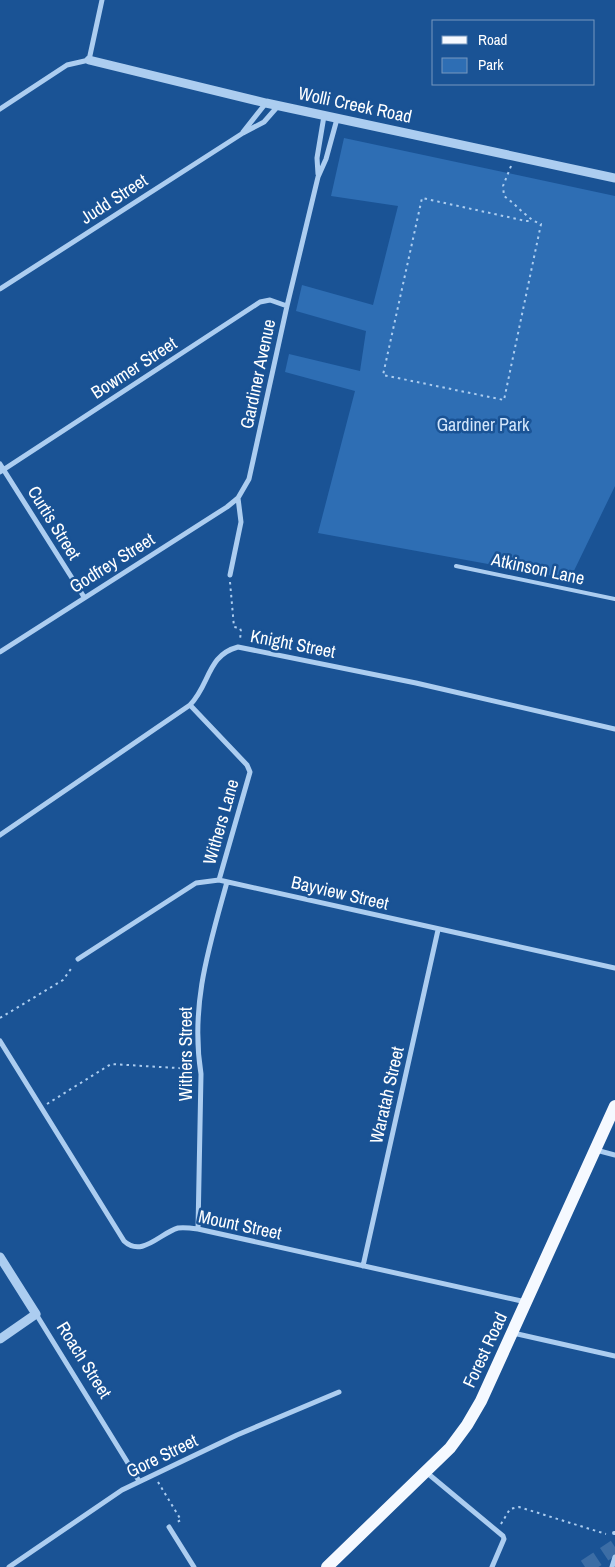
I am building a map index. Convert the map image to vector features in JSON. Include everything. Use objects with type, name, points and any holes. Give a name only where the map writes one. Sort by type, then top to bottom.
[{"type":"main road","name":"Forest Road","points":[[327,1567],[450,1448],[467,1426],[481,1401],[615,1106]]},
{"type":"street","points":[[0,109],[67,65],[89,60],[102,0]]},
{"type":"street","name":"Wolli Creek Road","points":[[89,60],[279,106],[615,178]]},
{"type":"street","name":"Judd Street","points":[[242,133],[266,103]]},
{"type":"street","name":"Judd Street","points":[[0,289],[242,133],[264,122],[279,106]]},
{"type":"street","name":"Gardiner Avenue","points":[[318,177],[317,158],[324,116]]},
{"type":"street","name":"Gardiner Avenue","points":[[238,498],[249,479],[286,306],[318,177],[326,159],[337,119]]},
{"type":"street","name":"Bowmer Street","points":[[2,471],[260,302],[270,300],[286,306]]},
{"type":"street","name":"Curtis Street","points":[[0,464],[2,471],[84,597]]},
{"type":"street","points":[[230,575],[241,527],[241,512],[238,498]]},
{"type":"street","name":"Godfrey Street","points":[[0,652],[238,498]]},
{"type":"street","name":"Knight Street","points":[[0,835],[190,706],[201,692],[214,662],[225,652],[238,647],[416,683],[615,729]]},
{"type":"street","name":"Withers Lane","points":[[190,706],[247,765],[250,772],[219,880]]},
{"type":"street","name":"Bayview Street","points":[[78,959],[196,883],[219,880],[615,968]]},
{"type":"street","name":"Withers Street","points":[[198,1229],[200,1069],[198,1007],[203,969],[227,882]]},
{"type":"street","name":"Waratah Street","points":[[363,1266],[438,930]]},
{"type":"street","name":"Mount Street","points":[[0,1041],[127,1244],[140,1247],[180,1228],[198,1229],[526,1302]]},
{"type":"street","points":[[595,1150],[615,1155]]},
{"type":"street","name":"Roach Street","points":[[0,1257],[139,1481]]},
{"type":"street","points":[[0,1339],[36,1314]]},
{"type":"street","points":[[512,1333],[615,1356]]},
{"type":"street","name":"Gore Street","points":[[9,1567],[122,1490],[236,1435],[339,1392]]},
{"type":"street","points":[[426,1472],[497,1530],[504,1539],[492,1567]]},
{"type":"street","points":[[169,1527],[194,1567]]},
{"type":"street","points":[[612,1567],[615,1557]]},
{"type":"lane","name":"Atkinson Lane","points":[[456,566],[615,599]]},
{"type":"path","points":[[511,166],[503,186],[504,196],[516,205],[531,221],[541,224],[504,400],[383,375],[422,198],[526,222],[531,221]]},
{"type":"path","points":[[230,575],[234,627],[240,628],[241,631],[238,647]]},
{"type":"path","points":[[0,1018],[63,980],[78,959]]},
{"type":"path","points":[[42,1108],[111,1064],[200,1069]]},
{"type":"path","points":[[154,1475],[181,1520],[169,1527]]},
{"type":"path","points":[[497,1530],[510,1509],[519,1507],[573,1522],[605,1534]]},
{"type":"green space","name":"Gardiner Park","points":[[344,138],[615,196],[615,486],[570,579],[318,533],[355,391],[285,372],[289,354],[360,371],[366,331],[296,311],[302,285],[373,305],[398,206],[331,196]]},
{"type":"tunnel","points":[[585,1567],[615,1547]]}]
